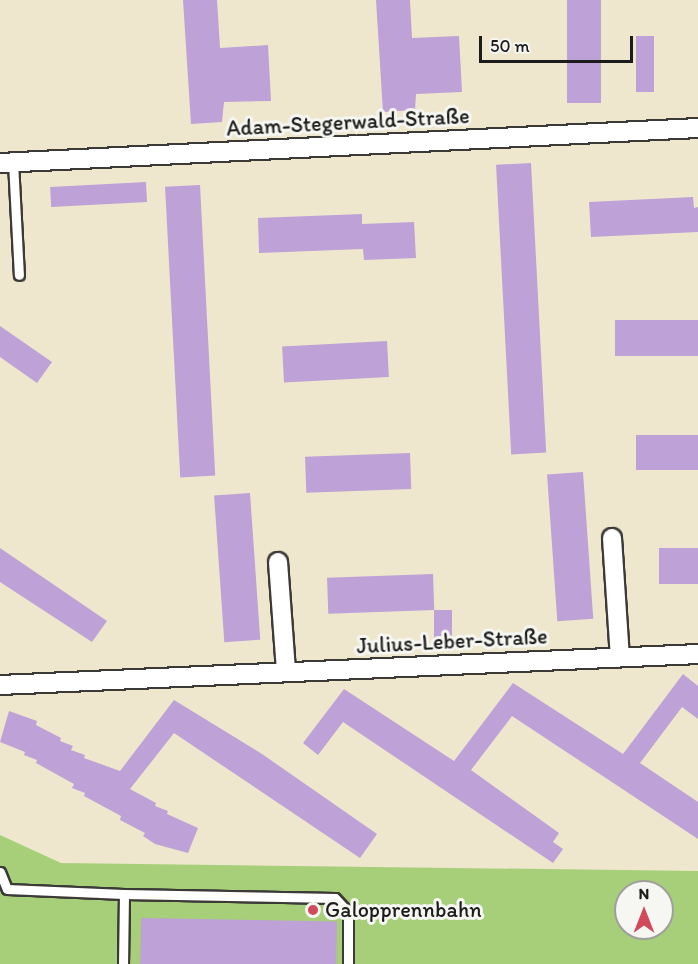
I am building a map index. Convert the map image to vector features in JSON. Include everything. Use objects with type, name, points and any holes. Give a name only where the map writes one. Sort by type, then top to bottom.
[{"type":"street","name":"Adam-Stegerwald-Straße","points":[[6,163],[698,128]]},
{"type":"street","points":[[612,538],[620,657]]},
{"type":"street","points":[[278,562],[286,671]]},
{"type":"street","name":"Julius-Leber-Straße","points":[[0,685],[698,654]]},
{"type":"lane","points":[[6,163],[19,275]]},
{"type":"lane","points":[[0,872],[3,890],[335,898],[348,912],[348,964]]},
{"type":"lane","points":[[123,964],[124,894]]},
{"type":"green space","name":"Galopprennbahn","points":[[0,835],[61,863],[698,871],[698,964],[0,964]]},
{"type":"building","points":[[183,0],[217,0],[220,48],[268,45],[271,101],[224,102],[222,122],[191,124]]},
{"type":"building","points":[[376,0],[410,0],[412,38],[459,36],[462,92],[416,94],[415,110],[383,112]]},
{"type":"building","points":[[567,0],[601,0],[601,103],[567,103]]},
{"type":"building","points":[[636,36],[654,36],[654,92],[636,92]]},
{"type":"building","points":[[531,163],[546,453],[511,454],[496,165]]},
{"type":"building","points":[[146,182],[147,202],[51,207],[50,187]]},
{"type":"building","points":[[200,185],[215,476],[180,477],[165,187]]},
{"type":"building","points":[[693,197],[694,208],[698,207],[698,232],[591,237],[589,202]]},
{"type":"building","points":[[362,214],[362,224],[414,222],[416,258],[364,260],[363,249],[259,253],[258,218]]},
{"type":"building","points":[[615,320],[698,320],[698,356],[615,356]]},
{"type":"building","points":[[0,326],[52,362],[37,383],[0,357]]},
{"type":"building","points":[[387,341],[389,377],[284,382],[282,346]]},
{"type":"building","points":[[636,435],[698,435],[698,470],[636,470]]},
{"type":"building","points":[[410,453],[411,489],[306,493],[305,457]]},
{"type":"building","points":[[583,472],[593,619],[557,621],[547,475]]},
{"type":"building","points":[[250,493],[260,640],[224,642],[214,496]]},
{"type":"building","points":[[0,548],[107,621],[92,642],[0,582]]},
{"type":"building","points":[[659,548],[698,548],[698,584],[659,584]]},
{"type":"building","points":[[433,574],[434,610],[328,614],[327,578]]},
{"type":"building","points":[[434,610],[452,610],[452,643],[434,643]]},
{"type":"building","points":[[683,674],[698,686],[698,719],[682,707],[640,763],[698,802],[698,839],[512,716],[471,770],[559,833],[553,842],[563,849],[553,863],[343,722],[318,755],[303,743],[344,689],[454,761],[513,683],[623,754]]},
{"type":"building","points":[[174,700],[262,754],[377,834],[360,858],[174,733],[130,789],[156,803],[155,806],[168,811],[167,814],[198,828],[188,853],[155,844],[143,836],[145,833],[120,820],[121,816],[84,796],[85,793],[72,788],[74,784],[36,763],[37,760],[24,755],[25,752],[0,742],[9,711],[37,721],[36,725],[61,738],[60,741],[73,746],[71,750],[85,755],[84,758],[120,771]]},
{"type":"building","points":[[141,918],[337,921],[336,964],[140,964]]},
{"type":"place","name":"Galopprennbahn","points":[[313,910]]}]
